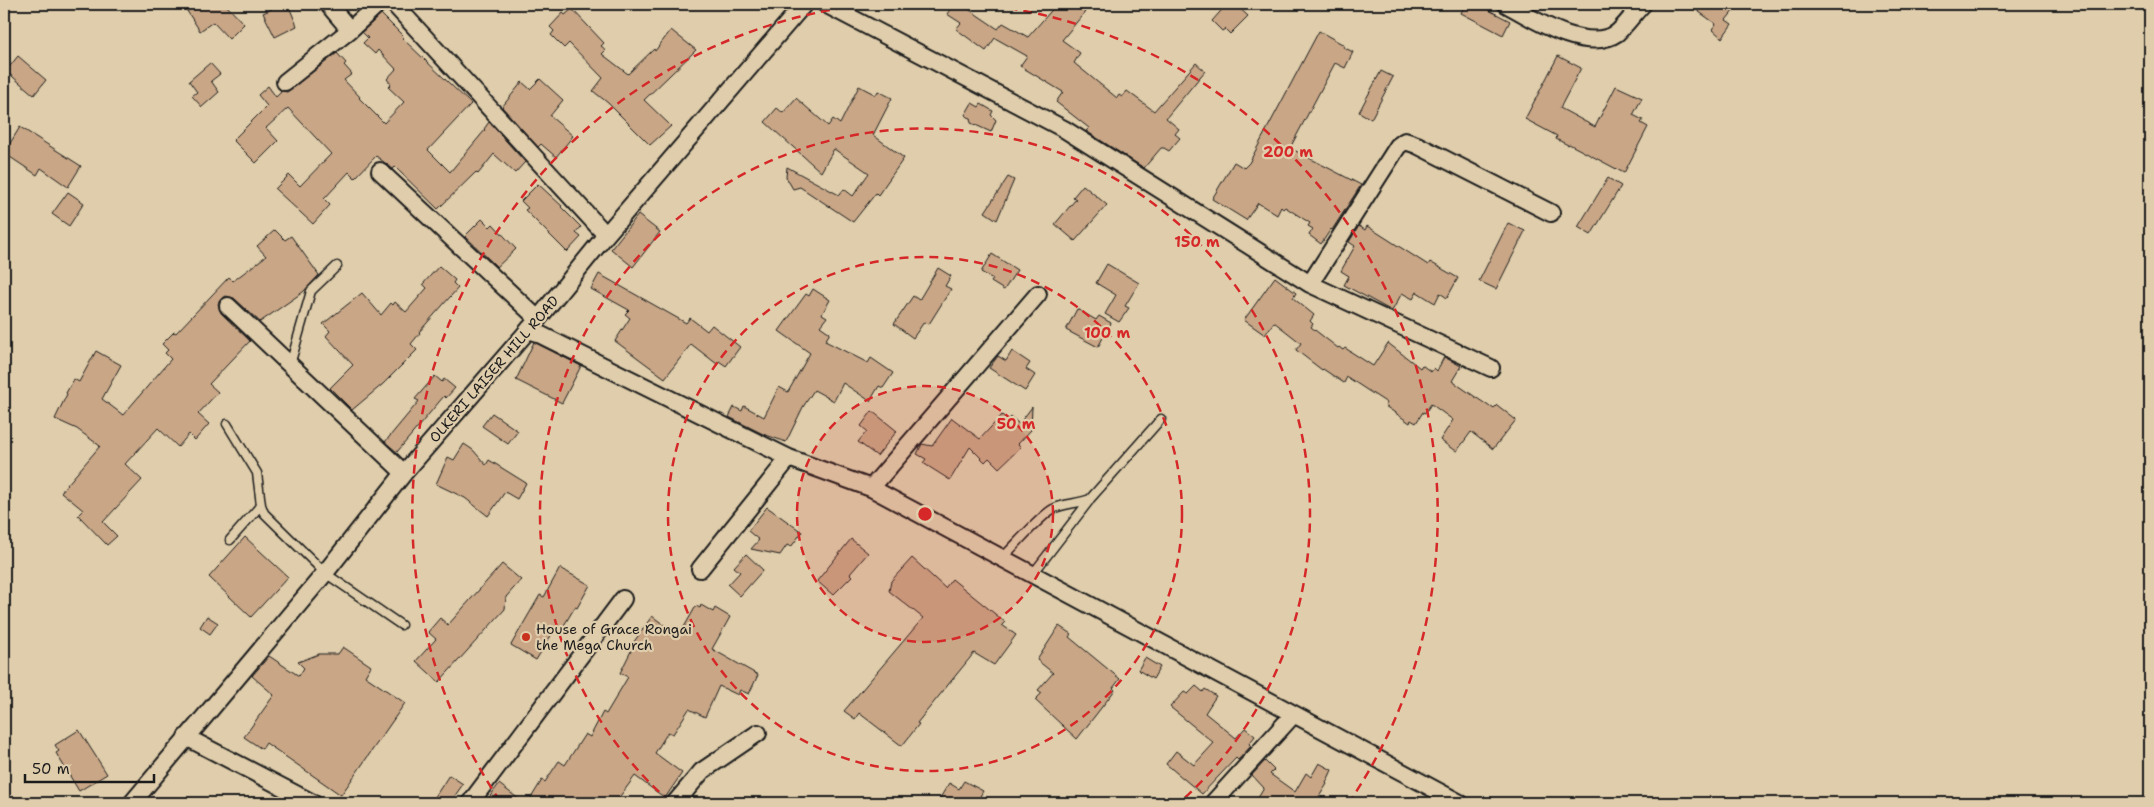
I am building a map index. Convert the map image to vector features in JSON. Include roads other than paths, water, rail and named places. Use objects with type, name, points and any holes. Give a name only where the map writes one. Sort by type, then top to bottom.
[{"type":"street","points":[[328,4],[350,30]]},
{"type":"street","points":[[285,82],[350,30],[378,4]]},
{"type":"street","points":[[394,4],[606,235]]},
{"type":"street","name":"OLKERI LAISER HILL ROAD","points":[[132,803],[325,573],[404,473],[804,4]]},
{"type":"street","points":[[825,4],[1064,129],[1310,284],[1491,368]]},
{"type":"street","points":[[1506,4],[1554,30],[1589,40],[1605,39],[1617,32],[1643,4]]},
{"type":"street","points":[[1310,284],[1398,146],[1405,142],[1416,145],[1551,213]]},
{"type":"street","points":[[380,171],[533,324],[789,458],[871,488],[1460,803]]},
{"type":"street","points":[[871,488],[1038,294]]},
{"type":"street","points":[[228,306],[404,473]]},
{"type":"street","points":[[700,569],[789,458]]},
{"type":"street","points":[[470,803],[622,599]]},
{"type":"street","points":[[1213,803],[1293,715]]},
{"type":"street","points":[[675,803],[702,771],[758,733]]},
{"type":"street","points":[[186,737],[313,803]]},
{"type":"lane","points":[[290,366],[312,292],[337,266]]},
{"type":"lane","points":[[1032,575],[1090,499],[1161,419]]},
{"type":"lane","points":[[228,424],[257,473],[261,505],[271,520],[325,573],[401,625]]},
{"type":"lane","points":[[1002,559],[1050,510],[1061,506],[1082,503],[1090,499]]},
{"type":"lane","points":[[230,540],[261,505]]},
{"type":"place","name":"House of Grace Rongai the Mega Church","points":[[526,637]]}]
